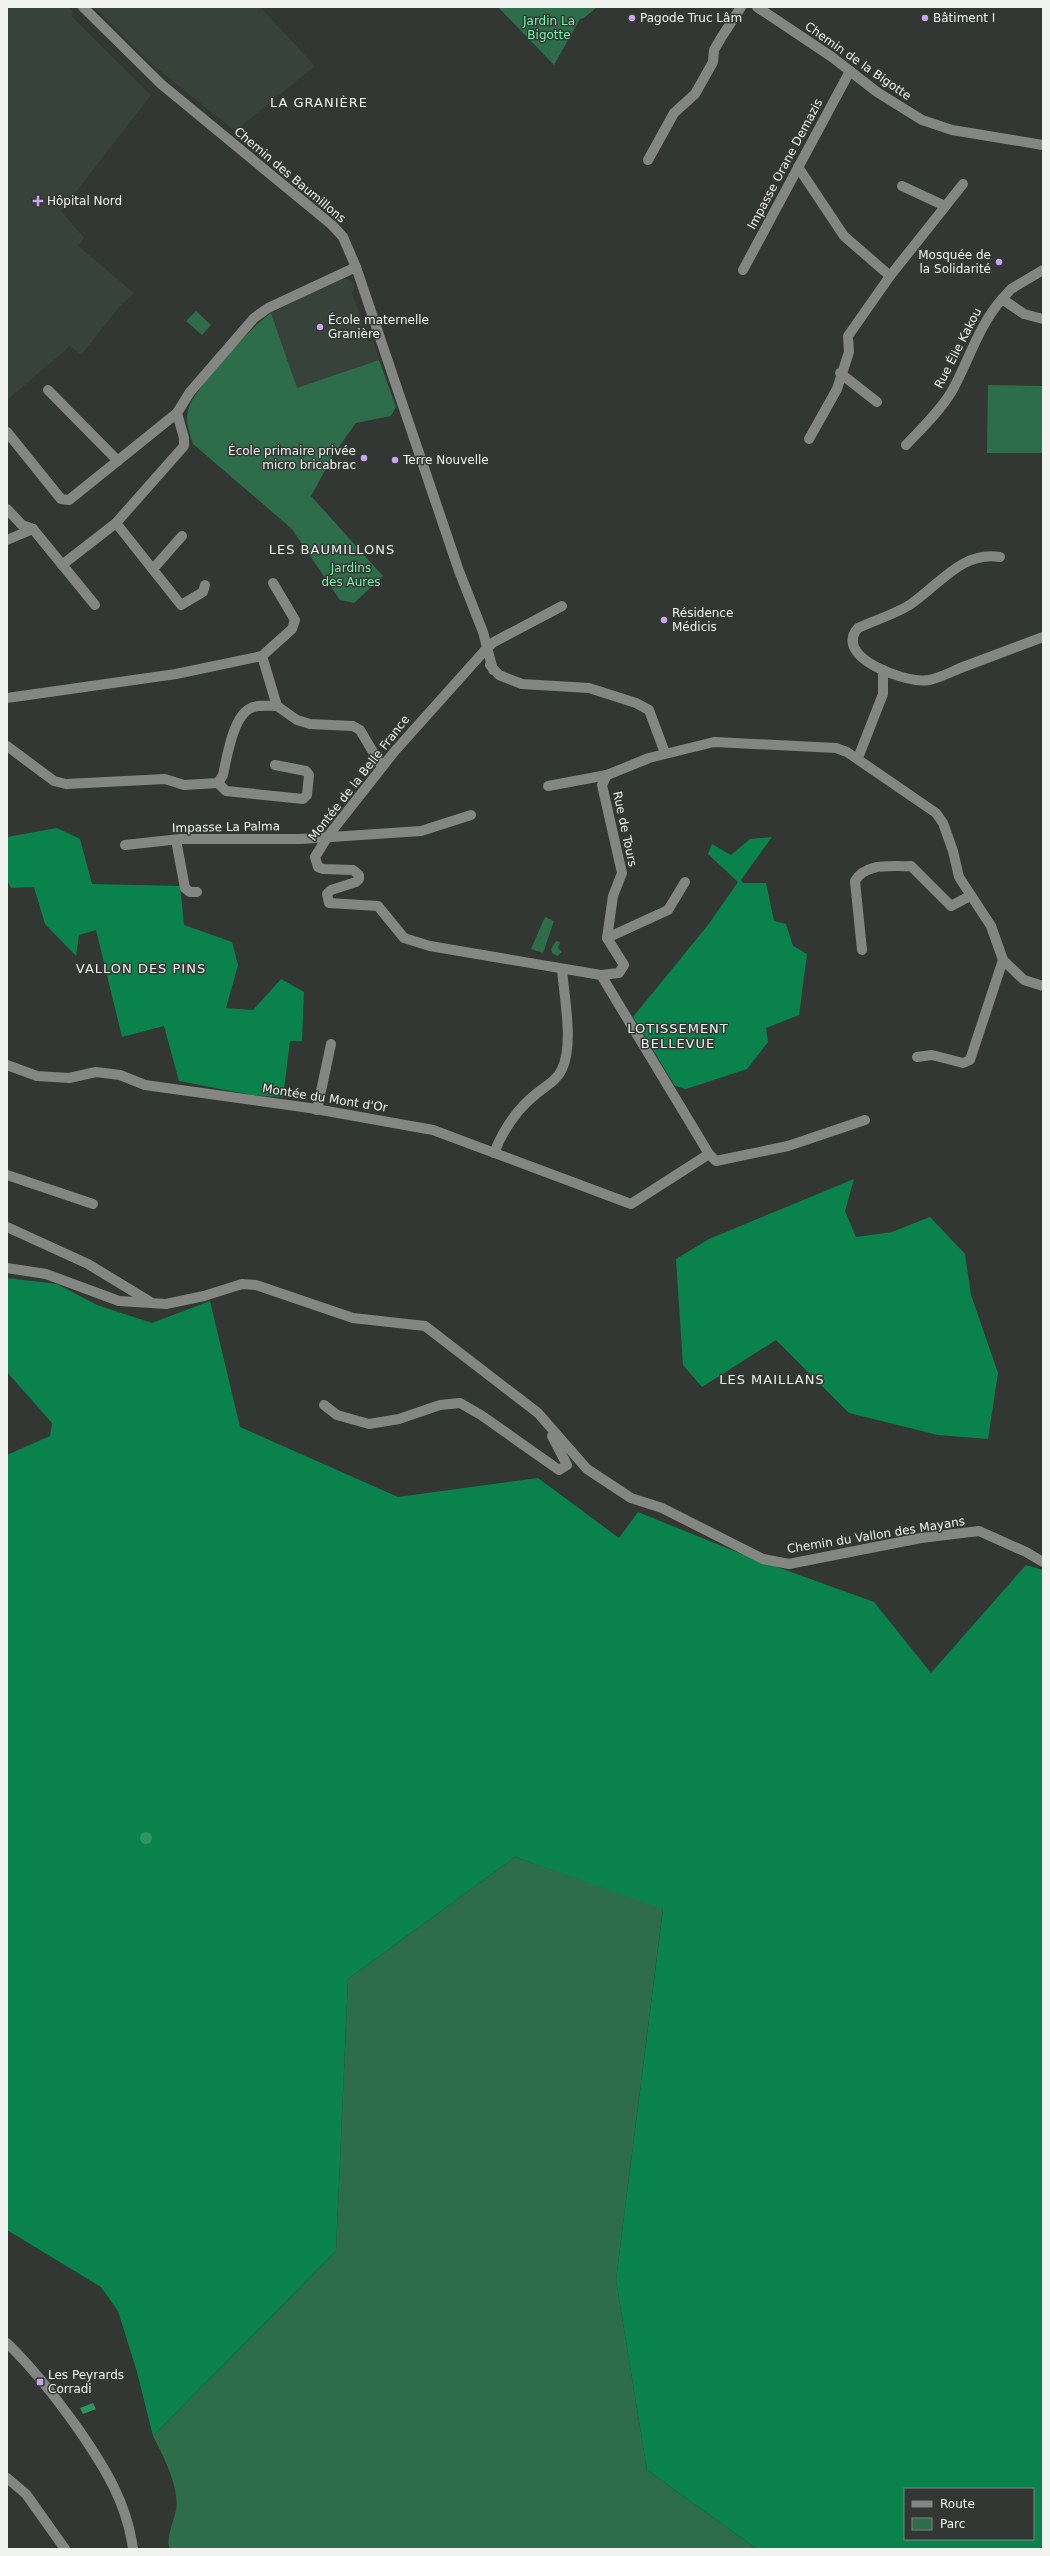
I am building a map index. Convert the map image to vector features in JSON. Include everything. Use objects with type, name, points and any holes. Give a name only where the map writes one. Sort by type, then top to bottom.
[{"type":"street","name":"Chemin des Baumillons","points":[[83,7],[161,84],[332,225],[343,237],[356,267],[459,570],[484,651],[493,670],[508,680],[522,684],[589,688],[636,703],[649,710],[665,753]]},
{"type":"street","points":[[648,160],[674,113],[695,94],[713,62],[718,44],[740,7]]},
{"type":"street","name":"Chemin de la Bigotte","points":[[757,7],[850,71],[877,92],[922,120],[952,130],[1043,145]]},
{"type":"street","name":"Impasse Orane Demazis","points":[[743,270],[850,71]]},
{"type":"street","points":[[798,167],[844,236],[890,276]]},
{"type":"street","points":[[809,439],[837,389],[840,373],[849,352],[848,336],[890,276],[963,184]]},
{"type":"street","points":[[902,186],[945,206]]},
{"type":"street","points":[[7,432],[61,499],[69,500],[177,413],[190,392],[254,318],[268,308],[356,267]]},
{"type":"street","name":"Rue Élie Kakou","points":[[906,445],[941,406],[952,391],[986,321],[1002,299],[1011,289],[1043,270]]},
{"type":"street","points":[[1002,299],[1024,314],[1043,319]]},
{"type":"street","points":[[840,373],[878,402]]},
{"type":"street","points":[[48,390],[118,461]]},
{"type":"street","points":[[62,565],[116,523],[184,446],[184,438],[177,413]]},
{"type":"street","points":[[7,509],[22,525],[34,529],[95,605]]},
{"type":"street","points":[[116,523],[182,605],[203,592],[205,585]]},
{"type":"street","points":[[7,540],[34,529]]},
{"type":"street","points":[[153,569],[182,536]]},
{"type":"street","points":[[1000,557],[987,555],[962,562],[910,604],[858,628],[854,633],[852,642],[855,649],[860,656],[883,670],[900,676],[928,680],[1043,637]]},
{"type":"street","points":[[7,698],[176,674],[262,656],[292,629],[295,620],[273,583]]},
{"type":"street","name":"Montée de la Belle France","points":[[562,606],[494,642],[484,651],[394,752],[328,836],[315,857],[318,867],[323,869],[357,871],[359,879],[331,890],[327,894],[329,902],[336,905],[372,903],[378,906],[404,938],[430,946],[601,975]]},
{"type":"street","points":[[262,656],[277,706]]},
{"type":"street","points":[[858,758],[883,694],[883,670]]},
{"type":"street","points":[[218,783],[223,775],[239,718],[249,709],[257,706],[277,706],[297,720],[310,724],[353,726],[360,730],[382,767]]},
{"type":"street","name":"Rue de Tours","points":[[607,938],[613,896],[622,873],[602,785],[607,775],[665,753],[714,742],[836,748],[858,758],[883,778],[936,813],[943,823],[953,851],[959,877],[991,926],[1003,960]]},
{"type":"street","points":[[7,746],[54,781],[66,784],[165,779],[184,785],[218,783],[226,791],[303,799],[307,795],[309,775],[306,771],[274,766]]},
{"type":"street","points":[[372,749],[384,753],[394,752]]},
{"type":"street","points":[[548,786],[607,775]]},
{"type":"street","name":"Impasse La Palma","points":[[125,845],[176,840],[328,836],[421,831],[471,815]]},
{"type":"street","points":[[176,840],[185,888],[187,891],[197,892]]},
{"type":"street","points":[[862,950],[855,881],[860,873],[870,867],[911,866],[922,874],[945,903],[951,906],[970,896]]},
{"type":"street","points":[[685,882],[668,910],[607,938],[624,965],[619,973],[601,975],[709,1154],[716,1161],[788,1146],[865,1120]]},
{"type":"street","points":[[917,1057],[932,1055],[963,1063],[970,1060],[1003,960],[1024,980],[1043,986]]},
{"type":"street","points":[[494,1153],[510,1121],[535,1094],[553,1082],[562,1070],[567,1050],[562,969]]},
{"type":"street","points":[[318,1110],[331,1044]]},
{"type":"street","name":"Montée du Mont d'Or","points":[[7,1064],[37,1076],[69,1078],[96,1072],[120,1074],[146,1085],[318,1110],[433,1130],[631,1204],[709,1154]]},
{"type":"street","points":[[7,1175],[93,1204]]},
{"type":"street","points":[[7,1227],[88,1264],[152,1303]]},
{"type":"street","name":"Chemin du Vallon des Mayans","points":[[7,1268],[46,1274],[119,1301],[166,1304],[204,1296],[242,1284],[256,1285],[353,1318],[425,1326],[538,1413],[587,1469],[625,1494],[662,1508],[763,1559],[788,1564],[921,1538],[979,1532],[1020,1549],[1043,1562]]},
{"type":"street","points":[[324,1405],[337,1415],[369,1424],[399,1419],[440,1405],[460,1403],[481,1415],[559,1470],[567,1465],[555,1440],[527,1405]]},
{"type":"street","points":[[7,2343],[43,2380],[110,2476],[122,2505],[133,2549]]},
{"type":"street","points":[[7,2478],[26,2494],[65,2549]]},
{"type":"shaded area","name":"Hôpital Nord","points":[[7,7],[68,7],[73,12],[72,17],[151,95],[61,211],[84,238],[78,246],[134,293],[119,307],[81,355],[70,346],[7,400]]},
{"type":"shaded area","points":[[94,7],[260,7],[315,66],[235,131],[153,65]]},
{"type":"shaded area","name":"École maternelle Granière","points":[[342,278],[350,279],[353,283],[355,288],[352,293],[369,342],[373,341],[379,360],[297,389],[271,313]]},
{"type":"shaded area","points":[[57,828],[80,839],[92,884],[180,886],[184,925],[232,942],[238,965],[226,1008],[253,1010],[281,979],[304,992],[302,1041],[290,1041],[283,1097],[252,1095],[179,1081],[164,1026],[122,1037],[96,930],[79,935],[76,956],[45,924],[34,887],[11,888],[7,880],[7,837]]},
{"type":"shaded area","points":[[772,837],[741,880],[743,883],[766,883],[774,921],[786,924],[793,946],[807,954],[799,1015],[766,1028],[768,1042],[747,1069],[686,1089],[675,1086],[633,1017],[708,925],[738,882],[708,854],[712,844],[731,855],[750,839]]},
{"type":"shaded area","points":[[854,1179],[845,1211],[856,1237],[892,1232],[930,1217],[965,1254],[971,1295],[998,1373],[988,1439],[938,1435],[849,1413],[776,1340],[702,1387],[683,1365],[676,1259],[709,1239]]},
{"type":"shaded area","points":[[7,1278],[57,1284],[97,1305],[152,1323],[210,1301],[240,1427],[398,1497],[538,1478],[619,1538],[638,1512],[744,1555],[874,1602],[931,1673],[1026,1565],[1043,1570],[1043,2549],[757,2549],[647,2470],[616,2280],[663,1909],[515,1857],[348,1979],[336,2251],[153,2436],[137,2372],[118,2311],[101,2287],[7,2230],[7,1455],[50,1436],[52,1423],[7,1372]]},
{"type":"shaded area","points":[[144,1832],[148,1832],[152,1838],[148,1844],[144,1844],[140,1840],[140,1836]]},
{"type":"shaded area","points":[[93,2403],[96,2409],[83,2414],[80,2408]]},
{"type":"green space","name":"Jardin La Bigotte","points":[[498,7],[597,7],[584,18],[580,19],[554,65]]},
{"type":"green space","points":[[196,311],[211,325],[202,335],[186,321]]},
{"type":"green space","name":"Jardins des Aures","points":[[271,313],[297,388],[379,360],[396,407],[391,416],[356,423],[335,452],[311,496],[383,576],[354,603],[340,600],[292,529],[193,444],[189,432],[187,424],[188,411],[200,389],[211,374],[238,344]]},
{"type":"green space","points":[[988,385],[1043,386],[1043,453],[987,453]]},
{"type":"green space","points":[[545,917],[554,921],[543,953],[531,949]]},
{"type":"green space","points":[[556,941],[560,942],[558,948],[562,952],[557,956],[552,953],[551,949]]},
{"type":"green space","points":[[515,1857],[663,1908],[616,2280],[647,2470],[757,2549],[169,2549],[170,2534],[176,2510],[176,2492],[170,2472],[153,2436],[336,2251],[348,1979]]},
{"type":"place","name":"Pagode Truc Lâm","points":[[632,18]]},
{"type":"place","name":"Bâtiment I","points":[[925,18]]},
{"type":"place","name":"Hôpital Nord","points":[[38,201]]},
{"type":"place","name":"Mosquée de la Solidarité","points":[[999,262]]},
{"type":"place","name":"École maternelle Granière","points":[[320,327]]},
{"type":"place","name":"École primaire privée micro bricabrac","points":[[364,458]]},
{"type":"place","name":"Terre Nouvelle","points":[[395,460]]},
{"type":"place","name":"Résidence Médicis","points":[[664,620]]},
{"type":"place","name":"Les Peyrards Corradi","points":[[40,2382]]},
{"type":"district","name":"LA GRANIÈRE","points":[[319,102]]},
{"type":"district","name":"LES BAUMILLONS","points":[[332,549]]},
{"type":"district","name":"VALLON DES PINS","points":[[141,968]]},
{"type":"district","name":"LOTISSEMENT BELLEVUE","points":[[678,1036]]},
{"type":"district","name":"LES MAILLANS","points":[[772,1379]]}]
